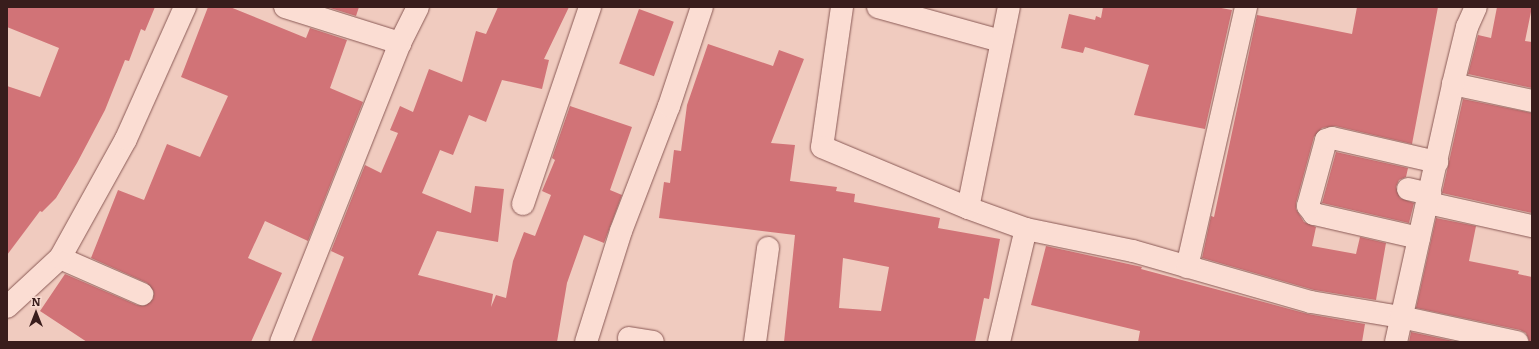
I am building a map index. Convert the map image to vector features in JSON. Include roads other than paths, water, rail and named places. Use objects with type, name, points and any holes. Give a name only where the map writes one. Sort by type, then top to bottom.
[{"type":"street","points":[[7,307],[60,258],[126,139],[185,7]]},
{"type":"street","points":[[285,7],[400,43]]},
{"type":"street","points":[[281,342],[400,43],[418,7]]},
{"type":"street","points":[[523,204],[590,7]]},
{"type":"street","points":[[586,342],[621,231],[668,106],[702,7]]},
{"type":"street","points":[[842,7],[822,147],[968,208],[1026,229],[1092,241],[1311,302],[1401,317],[1517,342]]},
{"type":"street","points":[[878,7],[1001,41]]},
{"type":"street","points":[[968,208],[1009,7]]},
{"type":"street","points":[[1187,267],[1246,7]]},
{"type":"street","points":[[1396,342],[1437,162],[1453,84],[1467,27],[1476,7]]},
{"type":"street","points":[[1453,84],[1532,102]]},
{"type":"street","points":[[1419,238],[1314,214],[1308,206],[1326,140],[1332,138],[1437,162]]},
{"type":"street","points":[[1408,189],[1429,198],[1532,226]]},
{"type":"street","points":[[999,342],[1026,229]]},
{"type":"street","points":[[755,342],[768,248]]},
{"type":"street","points":[[60,258],[142,294]]},
{"type":"street","points":[[630,338],[653,342]]}]
